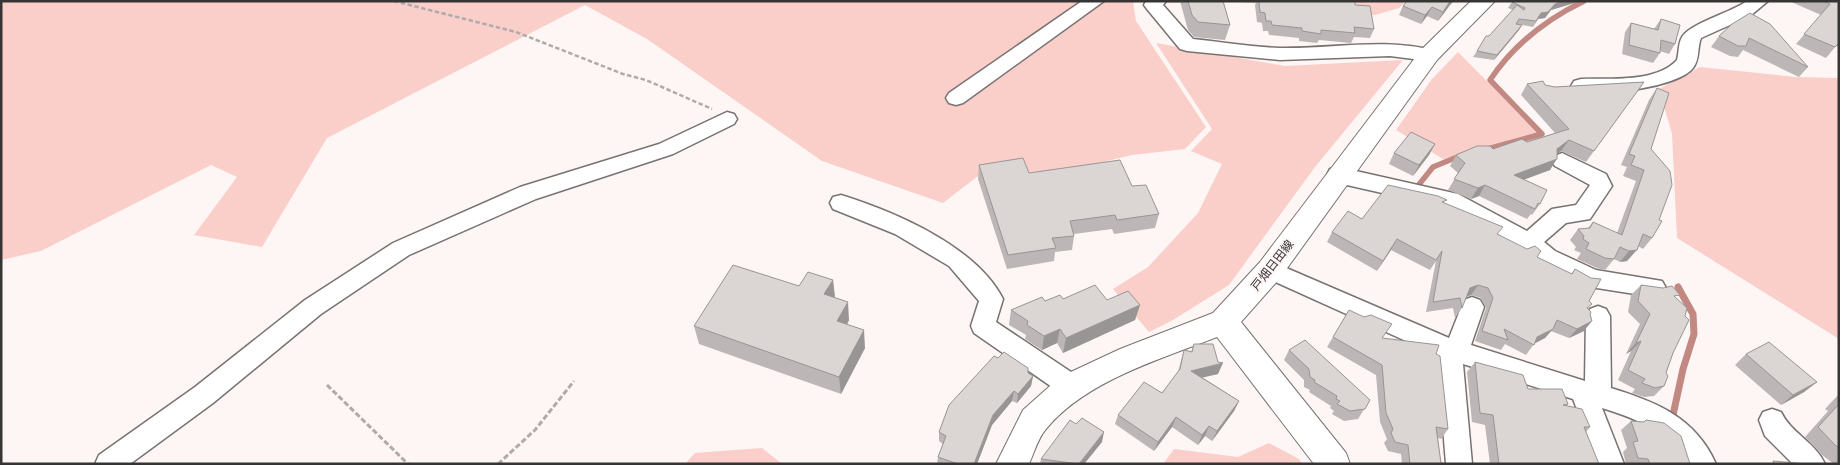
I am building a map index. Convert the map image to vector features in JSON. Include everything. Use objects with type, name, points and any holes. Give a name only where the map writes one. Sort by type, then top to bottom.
[{"type":"main road","name":"戸畑日田線","points":[[1012,464],[1034,420],[1071,386],[1131,358],[1223,322],[1270,270],[1428,55],[1484,1]]},
{"type":"main road","points":[[1223,322],[1334,464]]},
{"type":"street","points":[[956,98],[1095,1]]},
{"type":"street","points":[[1157,1],[1153,5],[1187,45],[1280,54],[1390,50],[1428,55]]},
{"type":"street","points":[[1565,88],[1650,81],[1675,73],[1686,63],[1690,41],[1694,34],[1751,8],[1758,1]]},
{"type":"street","points":[[108,464],[204,395],[274,336],[313,307],[401,249],[483,210],[528,193],[666,149],[726,119]]},
{"type":"street","points":[[1529,243],[1560,215],[1582,213],[1601,186],[1598,180],[1562,161]]},
{"type":"street","points":[[1338,175],[1450,200],[1529,243],[1547,258],[1592,279],[1654,288]]},
{"type":"street","points":[[841,203],[903,228],[957,260],[991,299],[983,326],[1071,386]]},
{"type":"street","points":[[1270,270],[1453,350],[1644,410],[1667,421],[1685,438],[1703,464]]},
{"type":"street","points":[[1460,464],[1453,350],[1472,307]]},
{"type":"street","points":[[1598,316],[1590,394],[1611,464]]},
{"type":"street","points":[[1772,420],[1774,428],[1812,464]]},
{"type":"path","points":[[394,1],[516,32],[564,49],[623,74],[646,80],[670,90],[711,108],[726,119]]},
{"type":"path","points":[[498,464],[535,430],[574,381]]},
{"type":"path","points":[[327,385],[408,464]]},
{"type":"shaded area","points":[[1,1],[1133,1],[1136,21],[1206,127],[1185,149],[1132,155],[1065,171],[982,173],[943,203],[822,161],[647,39],[585,5],[327,138],[262,247],[194,235],[237,177],[211,165],[41,251],[1,260]]},
{"type":"shaded area","points":[[1159,1],[1406,1],[1399,8],[1375,15],[1241,2],[1161,3]]},
{"type":"shaded area","points":[[1156,43],[1285,66],[1403,60],[1315,167],[1229,285],[1173,320],[1149,332],[1113,289],[1148,267],[1198,213],[1222,164],[1191,151],[1212,129]]},
{"type":"shaded area","points":[[1458,52],[1544,139],[1443,159],[1396,130],[1432,79]]},
{"type":"shaded area","points":[[1700,67],[1796,77],[1839,78],[1839,339],[1677,238],[1672,134],[1659,89]]},
{"type":"shaded area","points":[[1269,443],[1299,459],[1302,464],[1163,464],[1174,449],[1238,457]]},
{"type":"shaded area","points":[[762,448],[782,464],[685,464],[695,453]]},
{"type":"building","points":[[1188,1],[1223,1],[1230,25],[1198,22],[1192,15]]},
{"type":"building","points":[[1259,1],[1355,1],[1355,5],[1370,6],[1374,29],[1354,27],[1355,33],[1321,30],[1321,34],[1302,31],[1302,28],[1272,25],[1271,21],[1266,21],[1265,13],[1260,12]]},
{"type":"building","points":[[1407,1],[1450,1],[1443,12],[1432,7],[1425,15],[1403,6]]},
{"type":"building","points":[[1564,1],[1555,4],[1548,12],[1541,13],[1536,21],[1519,19],[1516,24],[1522,25],[1497,55],[1477,51],[1486,36],[1489,36],[1517,5],[1524,10],[1525,8],[1512,2]]},
{"type":"building","points":[[1823,1],[1839,1],[1839,43],[1835,47],[1804,34],[1830,4]]},
{"type":"building","points":[[1750,13],[1770,24],[1808,67],[1749,38],[1746,46],[1738,46],[1719,36],[1732,24]]},
{"type":"building","points":[[1661,19],[1680,25],[1675,44],[1661,40],[1660,53],[1629,45],[1631,23],[1658,30]]},
{"type":"building","points":[[1543,81],[1545,85],[1555,87],[1644,82],[1594,151],[1569,140],[1557,149],[1557,159],[1514,175],[1547,190],[1540,204],[1538,203],[1535,209],[1485,185],[1478,188],[1454,179],[1465,163],[1456,155],[1477,146],[1490,146],[1493,149],[1522,139],[1527,142],[1569,129],[1527,84]]},
{"type":"building","points":[[1657,88],[1669,93],[1651,149],[1670,171],[1672,185],[1659,220],[1662,221],[1652,238],[1643,234],[1637,250],[1629,251],[1620,247],[1614,259],[1605,258],[1586,249],[1589,243],[1583,239],[1584,236],[1578,229],[1590,228],[1593,222],[1622,235],[1644,170],[1631,165],[1635,156],[1629,154]]},
{"type":"building","points":[[1411,132],[1435,144],[1419,165],[1394,153]]},
{"type":"building","points":[[1023,158],[1029,173],[1120,160],[1132,186],[1146,185],[1159,214],[1117,220],[1115,215],[1070,221],[1074,236],[1052,238],[1056,248],[1008,255],[979,165]]},
{"type":"building","points":[[1388,185],[1438,196],[1447,200],[1442,202],[1503,227],[1497,234],[1527,249],[1535,246],[1541,251],[1537,257],[1572,274],[1575,269],[1591,278],[1601,279],[1589,301],[1592,304],[1587,308],[1591,312],[1592,321],[1577,329],[1557,320],[1553,329],[1537,337],[1534,345],[1504,329],[1508,340],[1482,331],[1493,298],[1488,288],[1478,285],[1470,288],[1462,308],[1460,298],[1433,302],[1442,251],[1436,260],[1397,239],[1383,261],[1332,232],[1348,211],[1362,219]]},
{"type":"building","points":[[733,265],[799,286],[808,272],[833,280],[824,294],[848,302],[837,321],[864,330],[839,377],[694,326]]},
{"type":"building","points":[[1095,285],[1107,300],[1128,291],[1140,305],[1066,338],[1060,329],[1044,336],[1027,325],[1028,321],[1011,310],[1042,297],[1045,301],[1060,295],[1063,299]]},
{"type":"building","points":[[1641,285],[1663,288],[1672,286],[1680,295],[1674,296],[1687,308],[1685,316],[1689,320],[1673,353],[1664,386],[1655,388],[1642,383],[1645,379],[1628,370],[1641,341],[1636,343],[1650,314],[1638,301]]},
{"type":"building","points":[[1349,310],[1364,317],[1371,315],[1392,324],[1382,338],[1439,345],[1436,354],[1440,356],[1448,429],[1436,427],[1441,463],[1448,464],[1410,464],[1408,445],[1395,442],[1391,433],[1393,429],[1386,413],[1382,365],[1333,337]]},
{"type":"building","points":[[1305,340],[1370,400],[1365,409],[1350,411],[1337,404],[1340,401],[1336,399],[1337,396],[1314,382],[1315,380],[1310,377],[1309,369],[1289,350]]},
{"type":"building","points":[[1769,342],[1817,382],[1793,395],[1746,354]]},
{"type":"building","points":[[1194,344],[1213,344],[1218,362],[1223,363],[1191,371],[1239,401],[1217,431],[1209,426],[1202,435],[1176,417],[1158,442],[1118,415],[1144,382],[1162,393],[1180,369],[1184,350],[1192,352]]},
{"type":"building","points":[[1004,352],[1028,368],[1028,373],[1033,376],[1018,394],[1014,391],[993,415],[974,464],[958,464],[938,457],[946,436],[939,432],[949,405],[994,356],[998,358]]},
{"type":"building","points":[[1475,362],[1523,375],[1528,389],[1562,389],[1568,404],[1563,405],[1582,409],[1590,427],[1584,427],[1599,464],[1499,464],[1493,415],[1480,413]]},
{"type":"building","points":[[1839,404],[1839,448],[1818,427]]},
{"type":"building","points":[[1082,418],[1104,432],[1079,464],[1041,459],[1070,420],[1076,424]]},
{"type":"building","points":[[1646,420],[1664,423],[1681,436],[1690,464],[1650,464],[1648,459],[1638,458],[1633,442],[1638,441],[1631,421],[1644,422]]},
{"type":"building","points":[[1773,461],[1807,464],[1774,464]]},
{"type":"waterway","points":[[1484,150],[1542,134],[1490,80],[1509,55],[1531,34],[1556,16],[1584,1]]},
{"type":"waterway","points":[[1413,192],[1433,167],[1462,155]]},
{"type":"waterway","points":[[1673,415],[1683,369],[1694,334],[1693,314],[1678,287]]}]
